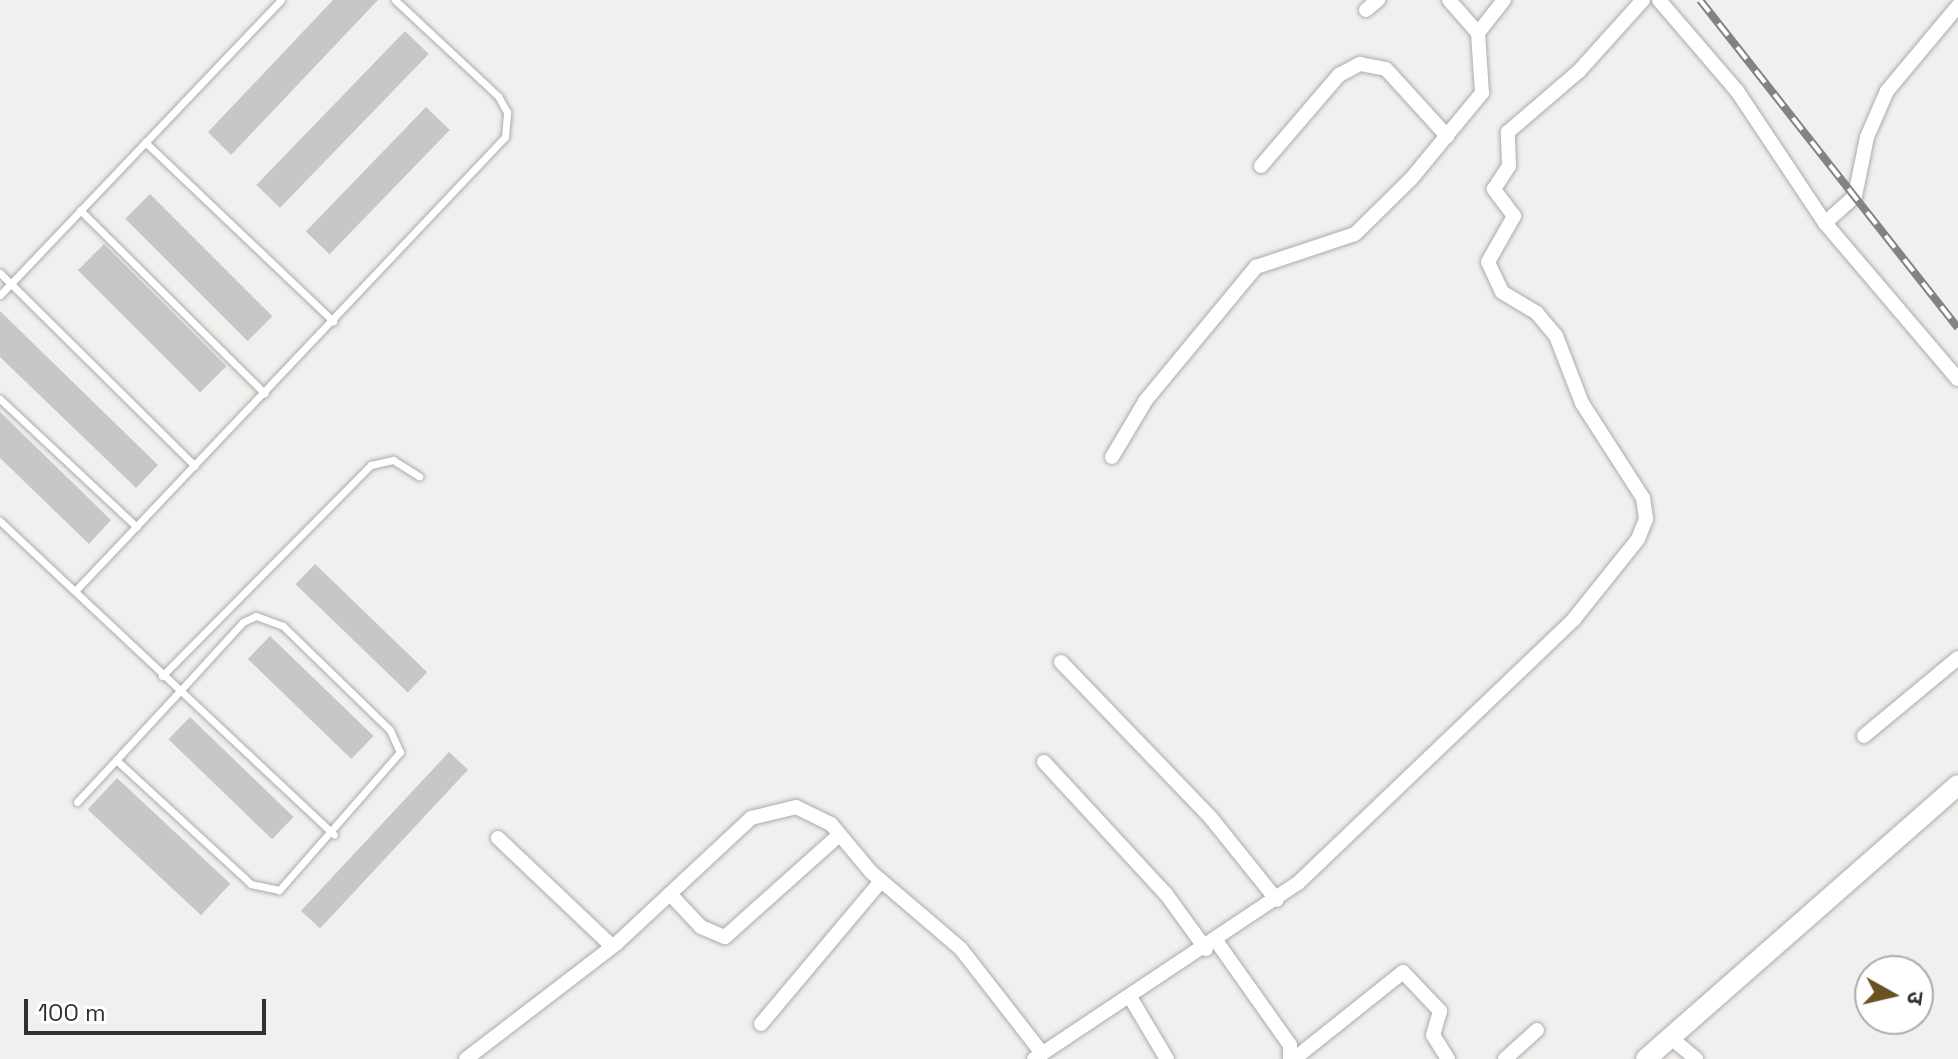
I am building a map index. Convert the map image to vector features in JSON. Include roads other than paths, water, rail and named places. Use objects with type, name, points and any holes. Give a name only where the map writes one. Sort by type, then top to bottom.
[{"type":"street","points":[[1366,10],[1378,0]]},
{"type":"street","points":[[1112,457],[1168,371],[1256,267],[1355,234],[1447,136],[1482,93],[1478,33],[1449,0]]},
{"type":"street","points":[[1478,33],[1504,0]]},
{"type":"street","points":[[466,1059],[612,946],[751,818],[796,807],[819,814],[881,881],[961,949],[1038,1056],[1277,900],[1574,619],[1642,529],[1643,498],[1582,403],[1556,336],[1537,313],[1502,292],[1488,262],[1514,216],[1494,189],[1509,166],[1508,132],[1579,71],[1643,0]]},
{"type":"street","points":[[1659,0],[1737,91],[1825,223],[1958,379]]},
{"type":"street","points":[[1825,223],[1855,196],[1867,137],[1887,91],[1958,6]]},
{"type":"street","points":[[1261,166],[1339,75],[1360,64],[1386,69],[1447,136]]},
{"type":"street","points":[[1864,736],[1958,658]]},
{"type":"street","points":[[1061,662],[1219,827],[1277,900]]},
{"type":"street","points":[[1044,762],[1212,945],[1290,1045],[1292,1059],[1403,972],[1440,1011],[1433,1035],[1448,1059]]},
{"type":"street","points":[[1646,1059],[1957,787]]},
{"type":"street","points":[[670,894],[701,927],[725,937],[839,835]]},
{"type":"street","points":[[498,838],[612,946]]},
{"type":"street","points":[[761,1024],[881,881]]},
{"type":"street","points":[[1130,997],[1167,1059]]},
{"type":"street","points":[[1505,1059],[1537,1030]]},
{"type":"street","points":[[1670,1037],[1696,1059]]},
{"type":"lane","points":[[0,295],[281,0]]},
{"type":"lane","points":[[75,591],[498,147],[508,125],[498,96],[395,0]]},
{"type":"lane","points":[[145,142],[333,321]]},
{"type":"lane","points":[[80,210],[264,393]]},
{"type":"lane","points":[[0,273],[195,466]]},
{"type":"lane","points":[[0,399],[137,527]]},
{"type":"lane","points":[[162,676],[371,465],[393,460],[419,476]]},
{"type":"lane","points":[[0,521],[178,693],[334,835]]},
{"type":"lane","points":[[77,802],[243,622],[266,616],[283,626],[399,742],[398,762],[334,835],[288,886],[266,891],[229,866],[116,760]]},
{"type":"railway","points":[[1700,0],[1958,328]]}]
